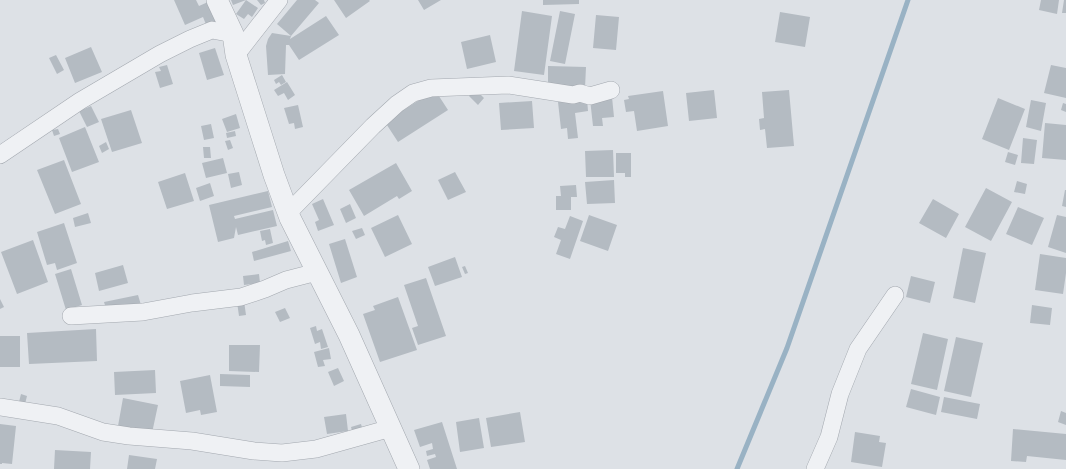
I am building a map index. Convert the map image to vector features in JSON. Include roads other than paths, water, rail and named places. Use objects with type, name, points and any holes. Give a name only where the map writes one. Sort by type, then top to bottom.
[{"type":"street","points":[[217,0],[233,34],[236,55],[274,175],[288,213],[349,335],[409,469]]},
{"type":"street","points":[[236,55],[279,0]]},
{"type":"street","points":[[0,155],[80,101],[160,54],[212,30],[233,34]]},
{"type":"street","points":[[288,213],[373,126],[397,104],[413,93],[431,88],[508,85],[573,95],[580,93],[590,96],[611,90]]},
{"type":"street","points":[[72,316],[143,312],[192,303],[241,297],[286,280],[317,272]]},
{"type":"street","points":[[815,469],[829,437],[840,394],[858,349],[895,295]]},
{"type":"street","points":[[0,407],[58,416],[103,432],[129,436],[192,441],[261,452],[282,453],[316,449],[391,428]]},
{"type":"waterway","points":[[737,469],[787,348],[908,0]]}]
